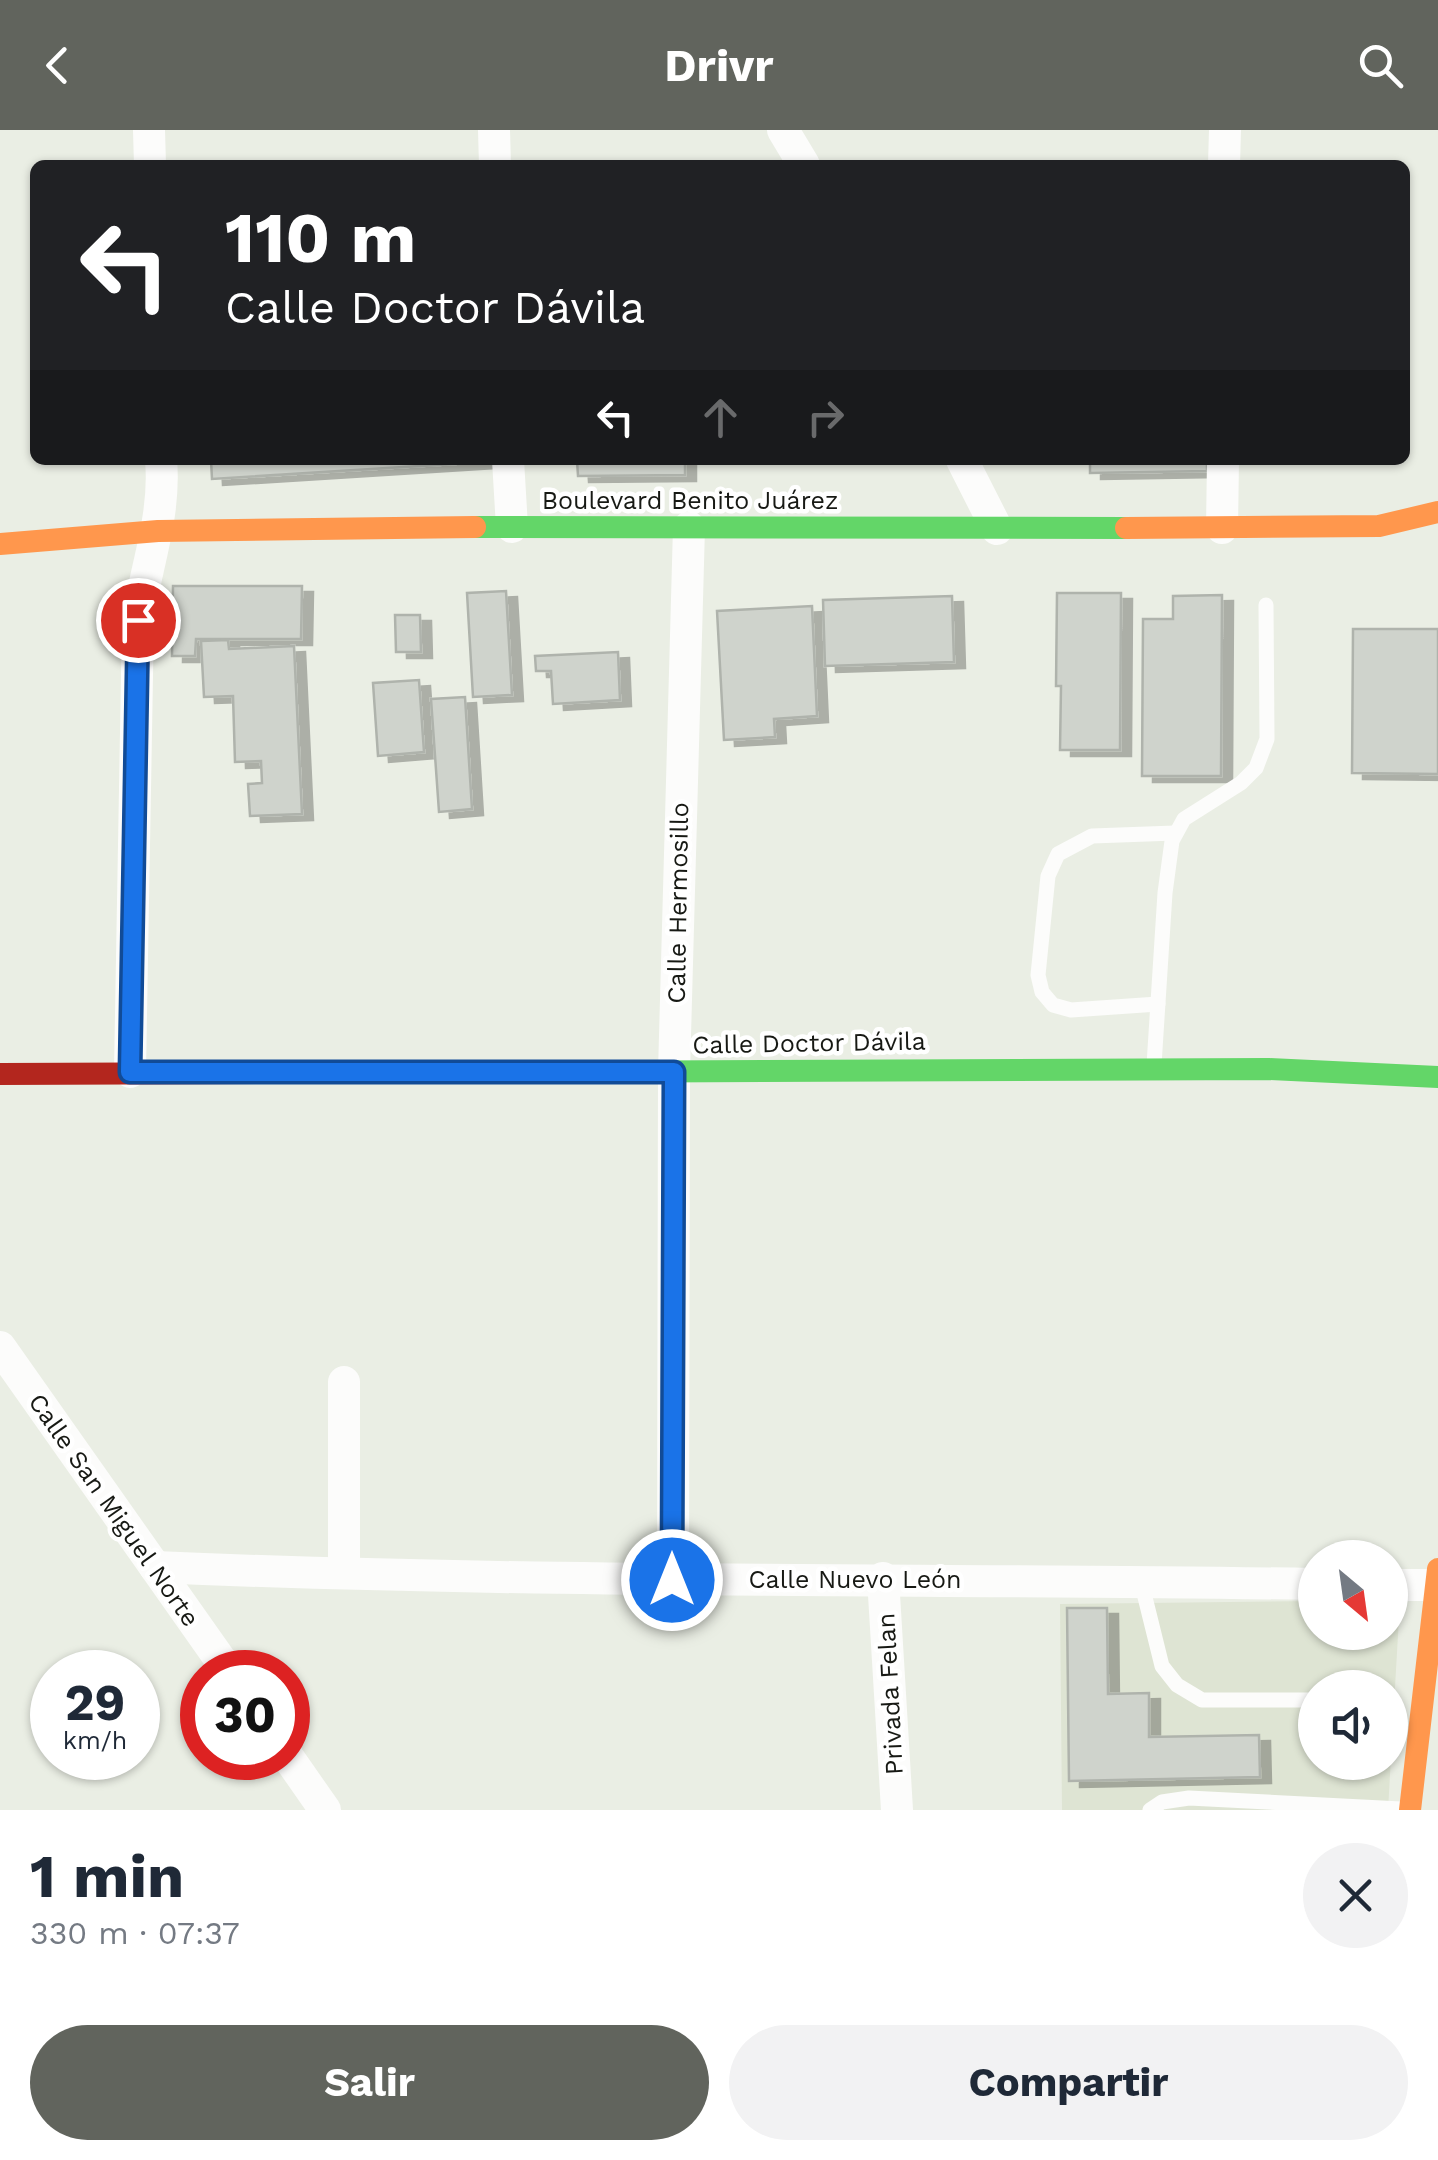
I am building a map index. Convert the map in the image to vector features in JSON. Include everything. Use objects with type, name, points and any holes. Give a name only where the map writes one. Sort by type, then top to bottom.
[{"type":"main road","name":"Boulevard Benito Juárez","points":[[0,544],[158,531],[1380,526],[1438,512]]},
{"type":"main road","name":"Boulevard Benito Juárez","points":[[1380,526],[1418,542]]},
{"type":"main road","name":"Calle Doctor Dávila","points":[[0,1074],[1268,1069],[1438,1077]]},
{"type":"main road","points":[[1410,1810],[1415,1701],[1437,1577]]},
{"type":"street","points":[[148,130],[150,160]]},
{"type":"street","points":[[494,130],[495,160]]},
{"type":"street","points":[[783,130],[801,160]]},
{"type":"street","points":[[1224,130],[1224,160]]},
{"type":"street","points":[[130,1072],[138,620],[158,531],[162,465]]},
{"type":"street","points":[[508,465],[512,527]]},
{"type":"street","points":[[965,465],[997,529]]},
{"type":"street","points":[[1222,465],[1222,528]]},
{"type":"street","name":"Calle Hermosillo","points":[[672,1580],[674,1072],[689,527]]},
{"type":"street","name":"Calle San Miguel Norte","points":[[0,1347],[213,1650]]},
{"type":"street","points":[[344,1382],[344,1573]]},
{"type":"street","name":"Calle Nuevo León","points":[[155,1568],[672,1580],[883,1578],[1298,1584]]},
{"type":"street","points":[[1408,1581],[1437,1577]]},
{"type":"street","name":"Privada Felan","points":[[883,1578],[897,1810]]},
{"type":"street","points":[[304,1780],[325,1810]]},
{"type":"lane","points":[[1154,1069],[1166,893],[1176,833],[1184,818],[1241,783],[1256,768],[1267,739],[1266,606]]},
{"type":"lane","points":[[1158,1004],[1071,1010],[1052,1005],[1042,992],[1038,975],[1048,876],[1058,854],[1092,836],[1176,833]]},
{"type":"lane","points":[[1141,1581],[1162,1666],[1177,1686],[1202,1700],[1298,1700]]},
{"type":"lane","points":[[1150,1810],[1162,1802],[1189,1798],[1410,1810]]},
{"type":"shaded area","points":[[1298,1601],[1298,1650],[1397,1650],[1396,1670],[1298,1670],[1298,1780],[1390,1780],[1388,1810],[1062,1810],[1060,1604]]},
{"type":"building","points":[[211,465],[436,465],[212,479]]},
{"type":"building","points":[[577,465],[685,465],[685,475],[578,476]]},
{"type":"building","points":[[1090,465],[1207,465],[1207,471],[1090,473]]},
{"type":"building","points":[[173,586],[302,586],[301,639],[196,639],[195,656],[172,656]]},
{"type":"building","points":[[506,591],[512,695],[473,697],[467,593]]},
{"type":"building","points":[[1057,593],[1121,593],[1120,750],[1060,750]]},
{"type":"building","points":[[1222,595],[1221,776],[1142,776],[1143,619],[1173,619],[1173,596]]},
{"type":"building","points":[[952,596],[954,662],[825,666],[823,600]]},
{"type":"building","points":[[812,606],[817,716],[774,719],[775,737],[724,740],[717,611]]},
{"type":"building","points":[[395,615],[420,615],[421,652],[396,652]]},
{"type":"building","points":[[1353,629],[1438,629],[1438,774],[1352,773]]},
{"type":"building","points":[[228,640],[229,649],[294,646],[302,814],[250,816],[248,784],[262,783],[261,761],[235,762],[233,696],[204,697],[201,641]]},
{"type":"building","points":[[618,652],[620,700],[553,704],[551,671],[536,671],[535,656]]},
{"type":"building","points":[[419,680],[424,752],[378,756],[373,683]]},
{"type":"building","points":[[465,697],[472,809],[439,812],[431,699]]},
{"type":"building","points":[[1067,1608],[1107,1608],[1108,1694],[1149,1693],[1149,1737],[1259,1735],[1260,1777],[1069,1781]]},
{"type":"traffic: fast","points":[[475,527],[1126,528]]},
{"type":"traffic: fast","points":[[543,1072],[1269,1069],[1438,1077]]},
{"type":"traffic: slow","points":[[1126,528],[1379,526],[1438,512]]},
{"type":"traffic: slow","points":[[0,544],[158,531],[475,527]]},
{"type":"traffic: slow","points":[[1410,1810],[1438,1569]]},
{"type":"traffic: jam","points":[[0,1074],[543,1072]]},
{"type":"route","points":[[138,620],[130,1072],[674,1072],[672,1580]]}]
